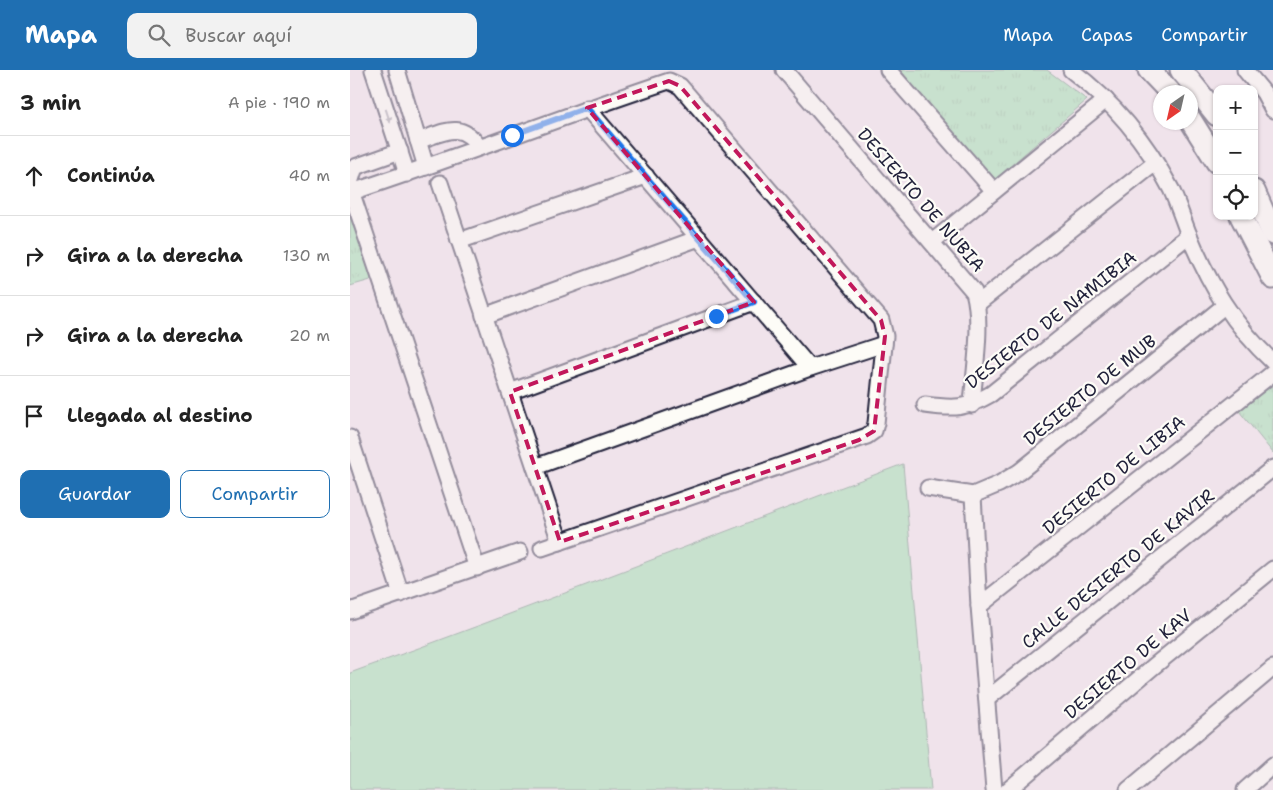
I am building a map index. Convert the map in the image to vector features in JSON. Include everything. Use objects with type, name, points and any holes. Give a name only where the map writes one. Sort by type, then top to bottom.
[{"type":"street","points":[[373,70],[407,174]]},
{"type":"street","points":[[397,70],[426,167]]},
{"type":"street","name":"DESIERTO DE NUBIA","points":[[784,70],[967,281],[974,292],[978,304],[972,405]]},
{"type":"street","points":[[888,70],[994,191]]},
{"type":"street","points":[[1071,70],[1106,100],[1156,163],[1171,189],[1190,236],[1224,306],[1244,332],[1273,362]]},
{"type":"street","points":[[1149,70],[1163,85]]},
{"type":"street","points":[[1181,70],[1213,110]]},
{"type":"street","points":[[1245,70],[1268,92],[1273,110]]},
{"type":"street","points":[[351,187],[407,174],[587,108],[669,81],[680,86],[881,320],[885,329],[876,424],[874,431],[867,436],[542,548]]},
{"type":"street","points":[[932,242],[1106,100]]},
{"type":"street","points":[[587,108],[810,368]]},
{"type":"street","points":[[418,140],[450,131],[464,130],[472,136],[479,147]]},
{"type":"street","points":[[1197,130],[1213,156]]},
{"type":"street","points":[[400,151],[355,167],[351,187],[477,568]]},
{"type":"street","points":[[978,304],[1156,163]]},
{"type":"street","points":[[459,241],[646,176]]},
{"type":"street","points":[[440,183],[560,542]]},
{"type":"street","points":[[1258,200],[1273,234]]},
{"type":"street","points":[[1243,220],[1273,278]]},
{"type":"street","name":"DESIERTO DE NAMIBIA","points":[[925,405],[958,408],[972,405],[991,394],[1190,236]]},
{"type":"street","points":[[484,316],[699,238]]},
{"type":"street","points":[[510,392],[754,302]]},
{"type":"street","name":"DESIERTO DE MUB","points":[[974,495],[1000,484],[1019,472],[1224,306]]},
{"type":"street","points":[[535,468],[810,368],[884,344]]},
{"type":"street","name":"DESIERTO DE LIBIA","points":[[979,606],[1273,373]]},
{"type":"street","points":[[350,438],[401,594]]},
{"type":"street","name":"CALLE DESIERTO DE KAVIR","points":[[987,700],[1273,468]]},
{"type":"street","points":[[928,488],[974,495],[979,606],[994,790]]},
{"type":"street","points":[[350,611],[520,552]]},
{"type":"street","name":"DESIERTO DE KAV","points":[[1008,790],[1154,666],[1273,569]]},
{"type":"street","points":[[1128,790],[1273,668]]},
{"type":"street","points":[[1245,790],[1273,766]]},
{"type":"highlighted area","points":[[669,81],[680,86],[881,320],[885,336],[874,431],[859,440],[560,542],[510,392],[754,302],[587,108]]},
{"type":"green space","points":[[900,70],[1047,70],[1087,100],[994,180]]},
{"type":"green space","points":[[350,206],[374,279],[350,286]]},
{"type":"green space","points":[[1273,385],[1273,453],[1239,411]]},
{"type":"green space","points":[[903,464],[931,790],[350,790],[350,673]]},
{"type":"route","points":[[512,135],[587,108],[754,302],[716,316]]}]
